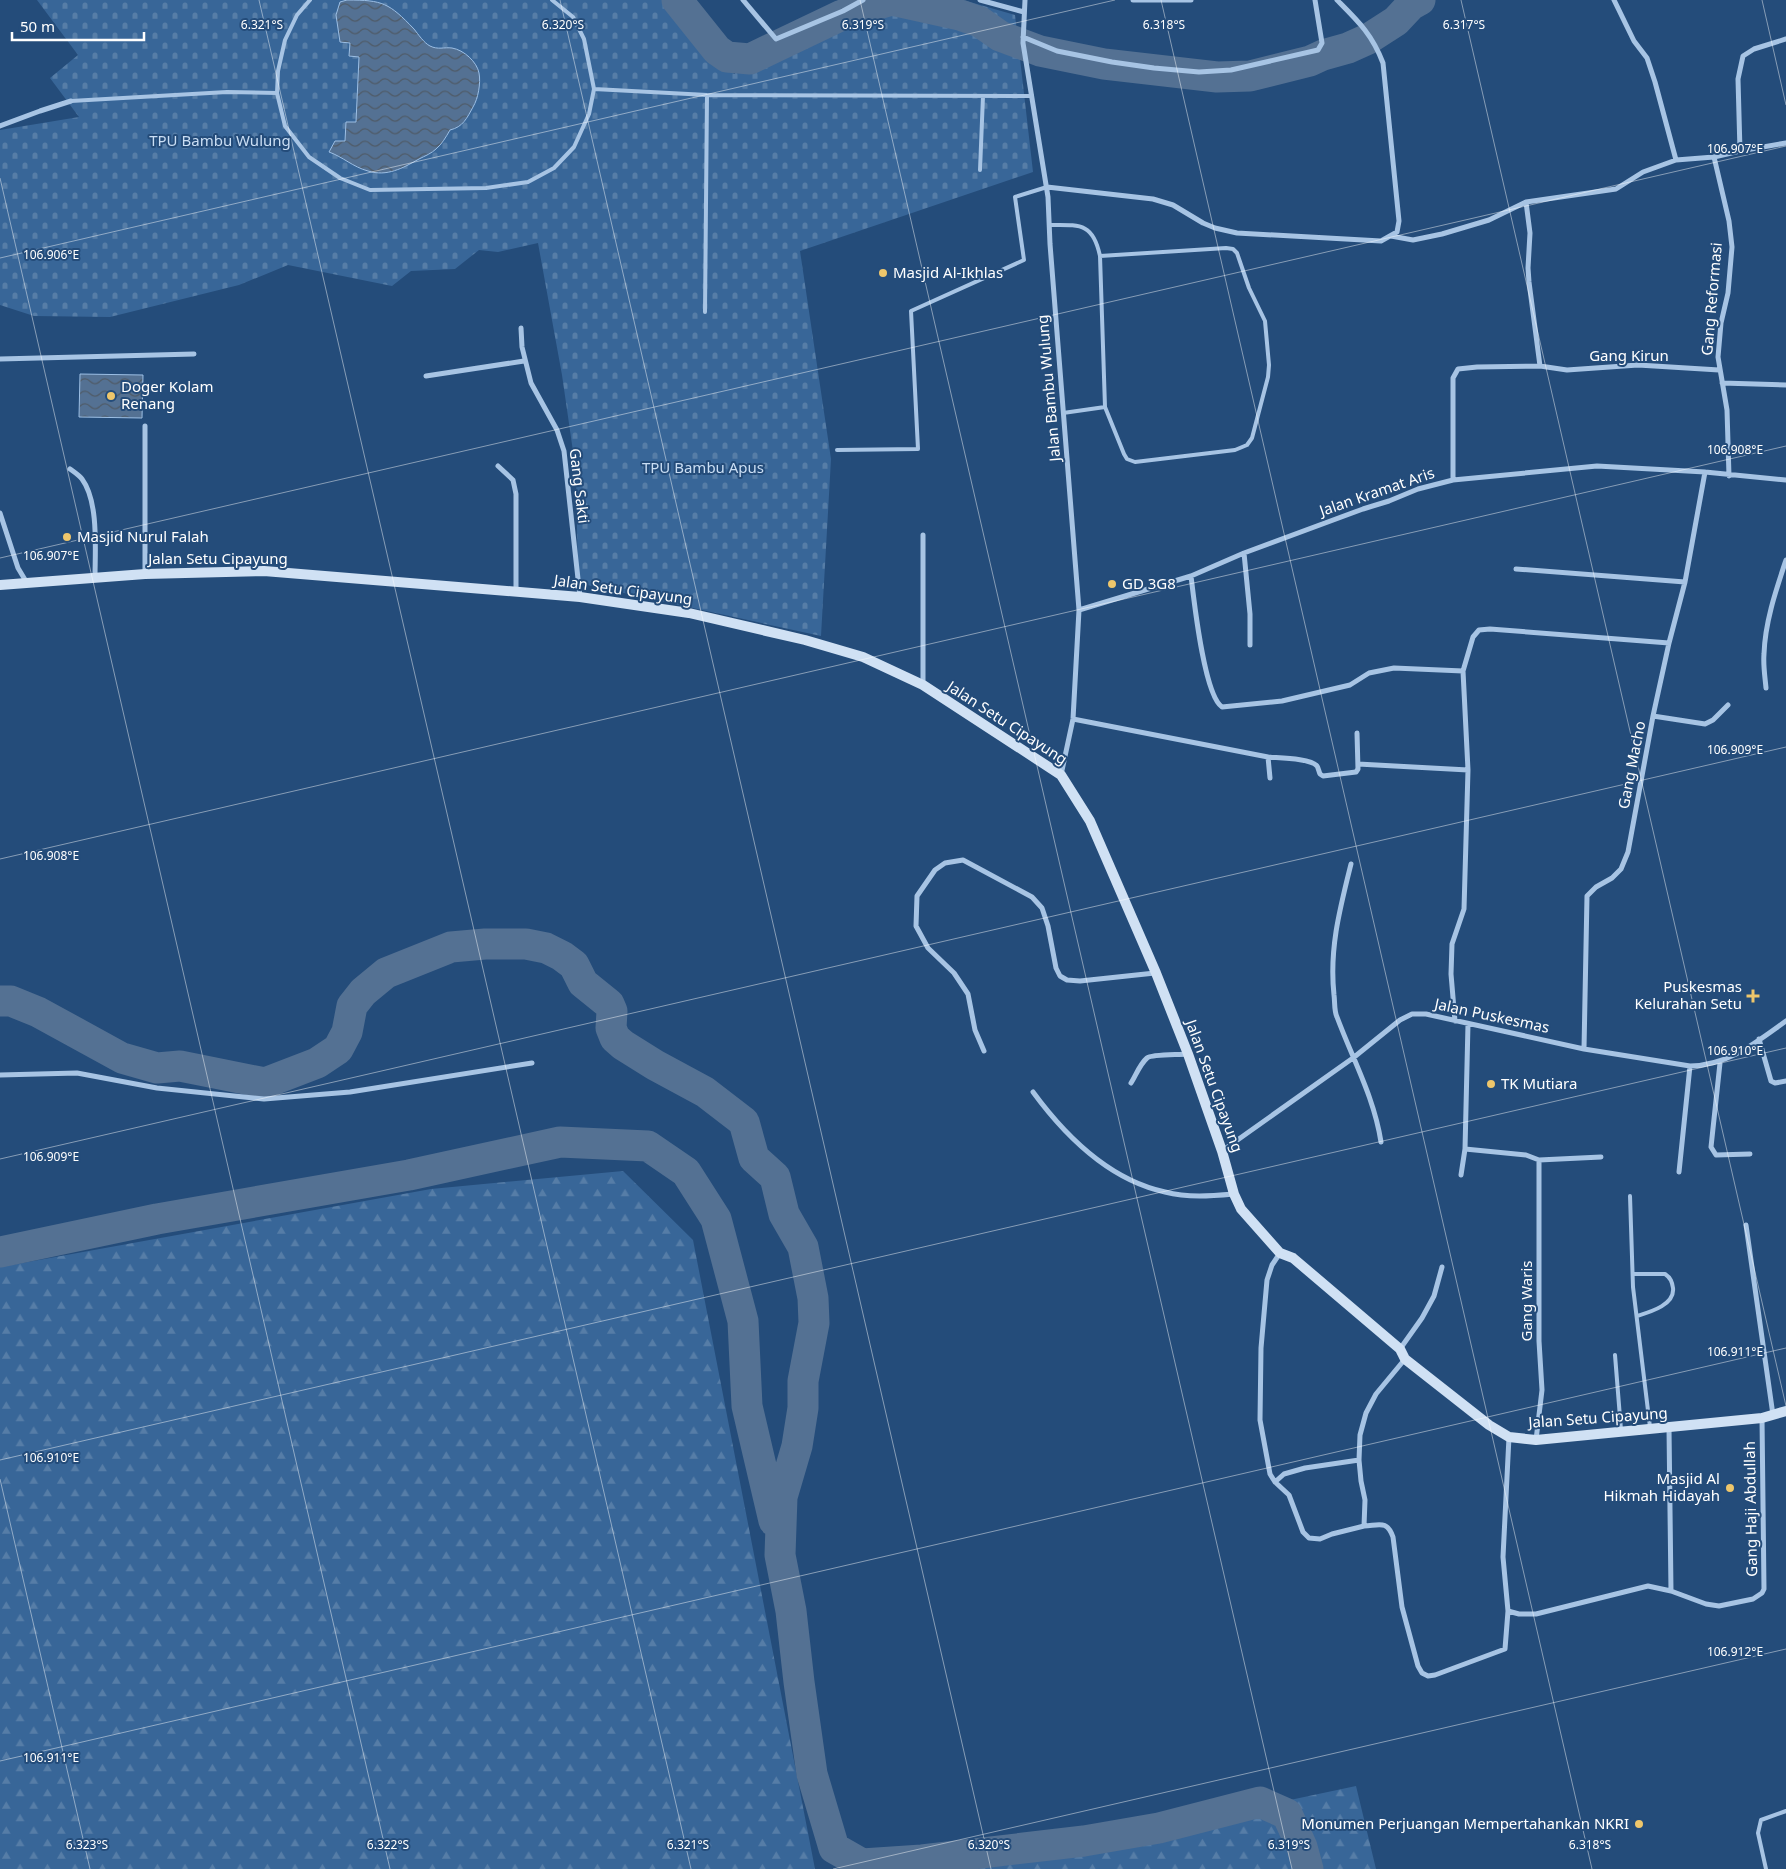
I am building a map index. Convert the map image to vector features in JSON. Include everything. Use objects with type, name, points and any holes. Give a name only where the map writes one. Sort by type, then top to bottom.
[{"type":"street","points":[[743,0],[776,39],[843,11],[863,0]]},
{"type":"street","points":[[980,0],[1024,12]]},
{"type":"street","name":"Jalan Bambu Wulung","points":[[1025,0],[1023,40],[1047,187],[1079,610],[1073,719],[1061,775]]},
{"type":"street","points":[[1134,0],[1191,0]]},
{"type":"street","points":[[1023,40],[1057,51],[1154,68],[1199,72],[1231,70],[1318,50],[1322,43],[1315,0]]},
{"type":"street","points":[[1047,187],[1153,199],[1173,205],[1215,228],[1238,233],[1381,241],[1391,236],[1397,232],[1399,221],[1383,63],[1374,43],[1362,24],[1337,0]]},
{"type":"street","points":[[1614,0],[1634,41],[1646,58],[1655,82],[1676,160]]},
{"type":"street","points":[[1740,151],[1738,79],[1744,56],[1754,49],[1786,39]]},
{"type":"street","points":[[0,126],[72,101]]},
{"type":"street","points":[[1391,236],[1413,240],[1442,234],[1489,220],[1526,202],[1616,189],[1643,172],[1676,160],[1714,156],[1786,143]]},
{"type":"street","name":"Gang Reformasi","points":[[1714,156],[1727,213],[1732,247],[1728,293],[1721,323],[1718,357],[1729,436],[1729,476]]},
{"type":"street","points":[[1526,202],[1530,233],[1529,275],[1540,366]]},
{"type":"street","name":"Gang Sakti","points":[[521,328],[524,361],[531,383],[557,430],[564,452],[580,597]]},
{"type":"street","points":[[0,359],[194,354]]},
{"type":"street","points":[[426,376],[524,361]]},
{"type":"street","name":"Gang Kirun","points":[[1453,480],[1453,378],[1454,373],[1458,369],[1477,366],[1540,366],[1567,370],[1638,365],[1719,370]]},
{"type":"street","points":[[1722,383],[1786,385]]},
{"type":"street","points":[[145,426],[145,574]]},
{"type":"street","points":[[498,466],[512,480],[516,494],[516,591]]},
{"type":"street","name":"Jalan Kramat Aris","points":[[1079,610],[1191,576],[1244,554],[1418,489],[1453,480],[1597,466],[1705,472],[1729,476],[1786,480]]},
{"type":"street","points":[[70,469],[81,478],[86,488],[94,517],[95,578]]},
{"type":"street","name":"Gang Macho","points":[[1584,1049],[1587,896],[1621,869],[1628,852],[1669,643],[1685,582],[1705,472]]},
{"type":"street","points":[[0,513],[18,568],[28,583]]},
{"type":"street","points":[[923,685],[924,535]]},
{"type":"street","points":[[1244,554],[1250,614],[1250,645]]},
{"type":"street","points":[[1766,688],[1764,654],[1767,626],[1786,560]]},
{"type":"street","points":[[1516,569],[1685,582]]},
{"type":"street","name":"Jalan Setu Cipayung","points":[[0,585],[145,574],[264,571],[516,591],[580,597],[690,613],[805,640],[863,657],[923,685],[1061,775],[1090,822],[1156,973],[1188,1054],[1222,1151],[1234,1194],[1241,1209],[1280,1253],[1293,1258],[1400,1349],[1405,1359],[1489,1426],[1509,1437],[1536,1440],[1651,1430],[1762,1418],[1786,1411]]},
{"type":"street","points":[[1191,576],[1204,662],[1214,697],[1222,708],[1282,701],[1350,686],[1369,673],[1394,668],[1463,671]]},
{"type":"street","points":[[1455,1021],[1451,974],[1452,944],[1464,909],[1468,770],[1463,671],[1473,637],[1479,630],[1490,629],[1669,643]]},
{"type":"street","points":[[1654,716],[1704,724],[1713,720],[1728,705]]},
{"type":"street","points":[[1073,719],[1268,757],[1314,763],[1318,766],[1320,774],[1323,776],[1356,772],[1358,769],[1356,733]]},
{"type":"street","points":[[1268,757],[1270,778]]},
{"type":"street","points":[[1358,764],[1468,770]]},
{"type":"street","points":[[984,1051],[975,1030],[968,994],[954,974],[928,948],[916,926],[917,896],[935,870],[945,863],[963,860],[1032,897],[1042,908],[1048,926],[1056,968],[1060,976],[1067,980],[1080,981],[1156,973]]},
{"type":"street","points":[[1351,864],[1337,920],[1332,973],[1336,1016],[1374,1108],[1381,1142]]},
{"type":"street","name":"Jalan Puskesmas","points":[[1222,1151],[1353,1058],[1406,1016],[1419,1014],[1584,1049],[1690,1066],[1706,1066],[1732,1057],[1786,1021]]},
{"type":"street","points":[[1461,1175],[1465,1149],[1468,1024]]},
{"type":"street","points":[[1759,1039],[1771,1081],[1786,1080]]},
{"type":"street","points":[[1131,1082],[1149,1057],[1188,1054]]},
{"type":"street","points":[[1720,1062],[1711,1146],[1716,1155],[1750,1154]]},
{"type":"street","points":[[0,1075],[77,1073],[157,1088],[264,1099],[350,1092],[532,1063]]},
{"type":"street","points":[[1679,1172],[1690,1066]]},
{"type":"street","points":[[1034,1092],[1093,1158],[1120,1174],[1144,1186],[1165,1192],[1204,1196],[1234,1194]]},
{"type":"street","points":[[1465,1149],[1518,1154],[1539,1160],[1601,1157]]},
{"type":"street","name":"Gang Waris","points":[[1536,1440],[1542,1390],[1539,1341],[1539,1160]]},
{"type":"street","points":[[1746,1225],[1773,1416]]},
{"type":"street","points":[[1280,1253],[1272,1265],[1267,1280],[1264,1303],[1260,1420],[1270,1474],[1275,1482],[1289,1495],[1303,1532],[1310,1538],[1320,1539],[1364,1526],[1386,1524],[1390,1527],[1402,1607],[1418,1666],[1422,1673],[1428,1676],[1505,1649],[1508,1611],[1503,1557],[1509,1437]]},
{"type":"street","points":[[1400,1349],[1422,1318],[1434,1296],[1442,1268]]},
{"type":"street","points":[[1364,1526],[1365,1500],[1359,1460],[1360,1435],[1366,1413],[1376,1394],[1405,1359]]},
{"type":"street","name":"Gang Haji Abdullah","points":[[1671,1591],[1706,1604],[1719,1606],[1753,1599],[1762,1593],[1764,1589],[1762,1418]]},
{"type":"street","points":[[1508,1611],[1519,1614],[1536,1614],[1648,1586],[1671,1591],[1669,1428]]},
{"type":"street","points":[[1275,1482],[1284,1474],[1304,1468],[1359,1460]]},
{"type":"lane","points":[[310,0],[297,15],[285,40],[278,71],[277,93],[285,126],[309,157],[340,178],[370,190],[486,188],[528,182],[554,168],[574,147],[589,114],[594,89],[584,39],[572,17],[552,0]]},
{"type":"lane","points":[[594,89],[707,95],[1032,96]]},
{"type":"lane","points":[[72,101],[227,92],[277,93]]},
{"type":"lane","points":[[706,312],[707,95]]},
{"type":"lane","points":[[980,170],[983,96]]},
{"type":"lane","points":[[837,450],[918,449],[911,312],[1024,260],[1015,197],[1047,187]]},
{"type":"lane","points":[[1049,225],[1066,225],[1088,229],[1095,237],[1100,256],[1105,407],[1124,454],[1135,462],[1235,450],[1247,445],[1252,438],[1268,377],[1269,365],[1265,321],[1249,288],[1237,253],[1226,248],[1100,256]]},
{"type":"lane","points":[[1063,412],[1105,407]]},
{"type":"lane","points":[[1630,1196],[1633,1274],[1651,1430]]},
{"type":"lane","points":[[1633,1274],[1665,1274],[1671,1280],[1674,1293],[1673,1298],[1661,1306],[1637,1316]]},
{"type":"lane","points":[[1615,1354],[1621,1432]]},
{"type":"lane","points":[[1766,1869],[1758,1833],[1761,1820],[1786,1811]]},
{"type":"green space","name":"TPU Bambu Wulung","points":[[37,0],[669,0],[734,74],[825,13],[858,0],[963,0],[1015,15],[1033,172],[800,251],[831,459],[821,636],[578,583],[576,472],[562,375],[538,243],[498,252],[479,250],[455,269],[411,271],[392,286],[288,265],[239,285],[110,317],[34,316],[0,305],[0,130],[79,117],[50,78],[78,55]]},
{"type":"green space","points":[[623,1171],[693,1240],[815,1869],[0,1869],[0,1267],[431,1189]]},
{"type":"green space","points":[[1356,1786],[1376,1869],[964,1869]]},
{"type":"water","points":[[347,0],[377,2],[391,8],[428,45],[436,48],[457,49],[473,61],[478,69],[480,77],[475,104],[464,122],[450,130],[442,143],[433,152],[395,171],[375,173],[368,171],[329,152],[335,141],[345,141],[346,122],[356,122],[359,57],[349,56],[350,43],[340,42],[336,15],[340,2]]},
{"type":"water","name":"Doger Kolam Renang","points":[[80,374],[143,375],[142,418],[79,417]]},
{"type":"waterway","points":[[677,0],[717,50],[727,57],[750,59],[842,15],[892,0],[960,15],[980,22],[1000,36],[1040,51],[1104,64],[1217,77],[1250,76],[1310,61],[1348,48],[1368,39],[1396,21],[1411,5],[1420,0]]},
{"type":"waterway","points":[[0,1001],[11,1001],[38,1012],[122,1058],[157,1068],[180,1066],[265,1083],[317,1063],[338,1049],[347,1032],[352,1006],[363,992],[386,973],[451,947],[485,944],[526,944],[546,948],[562,956],[574,965],[583,983],[609,1004],[612,1011],[611,1028],[615,1038],[655,1065],[705,1092],[744,1122],[754,1158],[775,1177],[784,1214],[803,1247],[813,1298],[814,1323],[803,1381],[803,1408],[797,1446],[782,1497],[780,1555],[791,1611],[812,1774],[834,1848],[862,1864],[922,1860],[1084,1841],[1159,1828],[1260,1802],[1287,1814],[1302,1847],[1308,1869]]},
{"type":"waterway","points":[[0,1252],[157,1219],[409,1175],[560,1142],[648,1146],[686,1172],[716,1219],[743,1321],[747,1406],[774,1521]]},
{"type":"place","name":"Masjid Al-Ikhlas","points":[[883,273]]},
{"type":"place","name":"Doger Kolam Renang","points":[[111,396]]},
{"type":"place","name":"Masjid Nurul Falah","points":[[67,537]]},
{"type":"place","name":"GD 3G8","points":[[1112,584]]},
{"type":"place","name":"Puskesmas Kelurahan Setu","points":[[1753,996]]},
{"type":"place","name":"TK Mutiara","points":[[1491,1084]]},
{"type":"place","name":"Masjid Al Hikmah Hidayah","points":[[1730,1488]]},
{"type":"place","name":"Monumen Perjuangan Mempertahankan NKRI","points":[[1639,1824]]},
{"type":"park label","name":"TPU Bambu Apus","points":[[703,468]]}]
